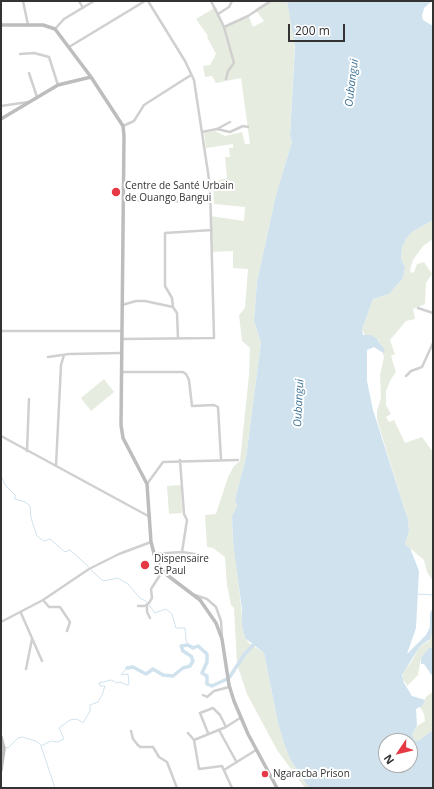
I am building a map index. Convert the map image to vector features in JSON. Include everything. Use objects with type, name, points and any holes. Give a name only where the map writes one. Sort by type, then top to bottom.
[{"type":"main road","points":[[1,25],[48,25],[55,29],[91,77],[123,126],[123,438],[147,484],[153,554],[162,572],[194,595],[210,614],[222,639],[229,686],[240,718],[277,788]]},
{"type":"main road","points":[[1,119],[58,85],[91,77]]},
{"type":"main road","points":[[1,737],[4,749],[1,770]]},
{"type":"street","points":[[24,1],[28,24]]},
{"type":"street","points":[[79,1],[83,8]]},
{"type":"street","points":[[55,29],[64,19],[94,1]]},
{"type":"street","points":[[69,47],[146,1],[185,61],[194,80],[211,202],[214,338],[123,339]]},
{"type":"street","points":[[211,1],[224,27],[234,63],[228,71],[226,79]]},
{"type":"street","points":[[218,14],[228,7],[232,1]]},
{"type":"street","points":[[224,27],[248,16],[271,1]]},
{"type":"street","points":[[20,54],[34,53],[49,57],[58,85]]},
{"type":"street","points":[[29,73],[36,97]]},
{"type":"street","points":[[123,126],[134,121],[144,104],[191,75]]},
{"type":"street","points":[[1,106],[29,102]]},
{"type":"street","points":[[202,132],[217,129],[230,122]]},
{"type":"street","points":[[217,129],[230,132],[243,126],[248,127]]},
{"type":"street","points":[[124,200],[211,202]]},
{"type":"street","points":[[178,338],[177,313],[173,307],[172,298],[166,286],[165,233],[212,230]]},
{"type":"street","points":[[122,305],[136,301],[173,307]]},
{"type":"street","points":[[418,308],[433,313]]},
{"type":"street","points":[[1,331],[123,332]]},
{"type":"street","points":[[406,376],[411,371],[422,367],[433,343]]},
{"type":"street","points":[[48,357],[122,353]]},
{"type":"street","points":[[56,466],[61,365],[64,355]]},
{"type":"street","points":[[122,372],[183,372],[186,374],[189,380],[192,406],[218,406],[221,459]]},
{"type":"street","points":[[27,451],[29,399]]},
{"type":"street","points":[[1,436],[150,517]]},
{"type":"street","points":[[147,484],[163,462],[180,460],[238,460]]},
{"type":"street","points":[[180,460],[184,514],[187,520],[182,552]]},
{"type":"street","points":[[1,622],[21,613],[43,600],[89,569],[119,554],[151,542]]},
{"type":"street","points":[[153,554],[182,552],[195,554]]},
{"type":"street","points":[[150,618],[147,612],[148,604],[152,598],[151,589],[162,572]]},
{"type":"street","points":[[194,595],[207,599],[216,607],[221,621],[222,639]]},
{"type":"street","points":[[43,600],[49,607],[60,607],[70,622],[67,631]]},
{"type":"street","points":[[138,606],[148,604]]},
{"type":"street","points":[[21,613],[42,661]]},
{"type":"street","points":[[26,670],[32,639]]},
{"type":"street","points":[[31,649],[36,647]]},
{"type":"street","points":[[203,695],[207,697],[214,691],[229,686]]},
{"type":"street","points":[[208,734],[200,713],[213,708],[220,715],[226,727]]},
{"type":"street","points":[[194,740],[226,727],[240,718]]},
{"type":"street","points":[[219,730],[236,762]]},
{"type":"street","points":[[131,731],[133,740],[137,744],[140,746],[153,747],[159,757],[167,762],[177,788]]},
{"type":"street","points":[[188,733],[194,740],[199,769],[219,765],[224,770],[232,788]]},
{"type":"street","points":[[224,770],[256,750]]},
{"type":"shaded area","points":[[268,1],[287,1],[295,41],[290,136],[292,142],[276,195],[257,282],[254,321],[261,343],[246,458],[235,499],[237,506],[232,516],[233,543],[235,549],[244,636],[249,643],[264,653],[278,723],[284,743],[290,759],[309,788],[305,788],[277,750],[247,694],[237,664],[234,608],[231,605],[227,585],[225,557],[213,548],[207,547],[205,515],[216,514],[228,477],[234,466],[240,461],[249,375],[250,348],[242,341],[239,315],[245,308],[248,269],[233,268],[233,251],[211,252],[210,216],[244,221],[245,207],[214,204],[213,182],[227,178],[225,157],[230,157],[229,148],[233,148],[233,144],[206,148],[204,133],[215,131],[225,136],[242,132],[245,144],[250,144],[241,78],[216,83],[212,76],[205,77],[203,66],[210,65],[216,54],[207,37],[208,36],[196,19],[216,7],[225,26],[248,15],[253,27],[264,21],[255,9]]},
{"type":"shaded area","points":[[433,220],[433,239],[423,246],[413,260],[410,270],[411,273],[414,272],[417,264],[424,262],[432,274],[426,283],[425,304],[413,309],[415,319],[406,321],[390,340],[395,354],[391,356],[396,372],[386,391],[386,405],[391,414],[386,417],[389,422],[394,420],[405,443],[422,437],[433,452],[433,581],[427,572],[424,560],[405,544],[409,531],[408,520],[377,420],[377,411],[381,398],[380,375],[384,357],[379,341],[373,336],[365,336],[362,329],[373,299],[389,294],[403,278],[405,267],[401,259],[402,247],[406,239],[412,232]]},
{"type":"shaded area","points":[[104,379],[114,392],[91,411],[81,398]]},
{"type":"shaded area","points":[[181,485],[182,513],[169,514],[167,486]]},
{"type":"shaded area","points":[[433,623],[433,648],[421,658],[418,675],[407,686],[403,679],[403,671],[410,664],[420,646],[429,641]]},
{"type":"shaded area","points":[[433,692],[433,730],[418,741],[418,733],[413,733],[417,726],[425,721],[424,714],[420,707],[427,696]]},
{"type":"water","name":"Oubangui","points":[[287,1],[432,1],[424,8],[422,16],[423,20],[433,26],[433,220],[412,232],[406,239],[402,247],[401,259],[405,267],[403,278],[389,294],[373,299],[362,329],[363,335],[371,335],[376,338],[385,350],[383,353],[374,347],[367,350],[367,381],[373,410],[408,520],[409,531],[405,544],[410,548],[419,571],[416,628],[407,654],[426,635],[430,627],[430,613],[433,608],[432,632],[430,639],[420,646],[402,675],[404,683],[412,696],[425,700],[422,706],[416,709],[417,725],[413,733],[378,733],[378,773],[418,773],[418,741],[433,730],[433,788],[309,788],[290,759],[284,743],[278,723],[264,653],[245,638],[242,626],[242,610],[233,541],[232,516],[237,506],[235,499],[246,458],[261,343],[254,321],[257,282],[276,195],[292,142],[290,136],[295,46]]},
{"type":"water","points":[[429,648],[433,648],[433,677],[424,664],[421,664],[421,658]]},
{"type":"waterway","points":[[1,476],[6,486],[15,495],[15,499],[25,502],[30,506],[31,518],[37,536],[44,541],[50,539],[65,552],[70,550],[89,567]]},
{"type":"waterway","points":[[91,570],[103,581],[118,578],[128,584],[140,598],[147,602]]},
{"type":"waterway","points":[[418,594],[433,595]]},
{"type":"waterway","points":[[149,605],[155,613],[166,609],[172,614],[176,628],[185,628],[188,645]]},
{"type":"waterway","points":[[127,668],[133,667],[146,674],[153,669],[163,675],[173,676],[183,668],[190,666],[193,661],[191,656],[183,651],[181,646],[188,645],[193,648],[198,646],[207,654],[207,662],[202,673],[207,676],[207,684],[212,686],[229,678],[244,655],[256,642]]},
{"type":"waterway","points":[[55,788],[41,746],[51,741],[58,742],[64,739],[59,728],[70,720],[77,719],[83,723],[90,711],[90,705],[98,702],[102,695],[105,686],[100,686],[99,683],[111,680],[117,683],[120,682],[127,685],[129,684],[128,674],[121,675],[127,668]]},
{"type":"waterway","points":[[5,747],[8,748],[18,738],[22,737],[36,741],[41,745]]},
{"type":"place","name":"Centre de Santé Urbain de Ouango Bangui","points":[[116,192]]},
{"type":"place","name":"Dispensaire St Paul","points":[[145,565]]},
{"type":"place","name":"Ngaracba Prison","points":[[265,774]]}]
